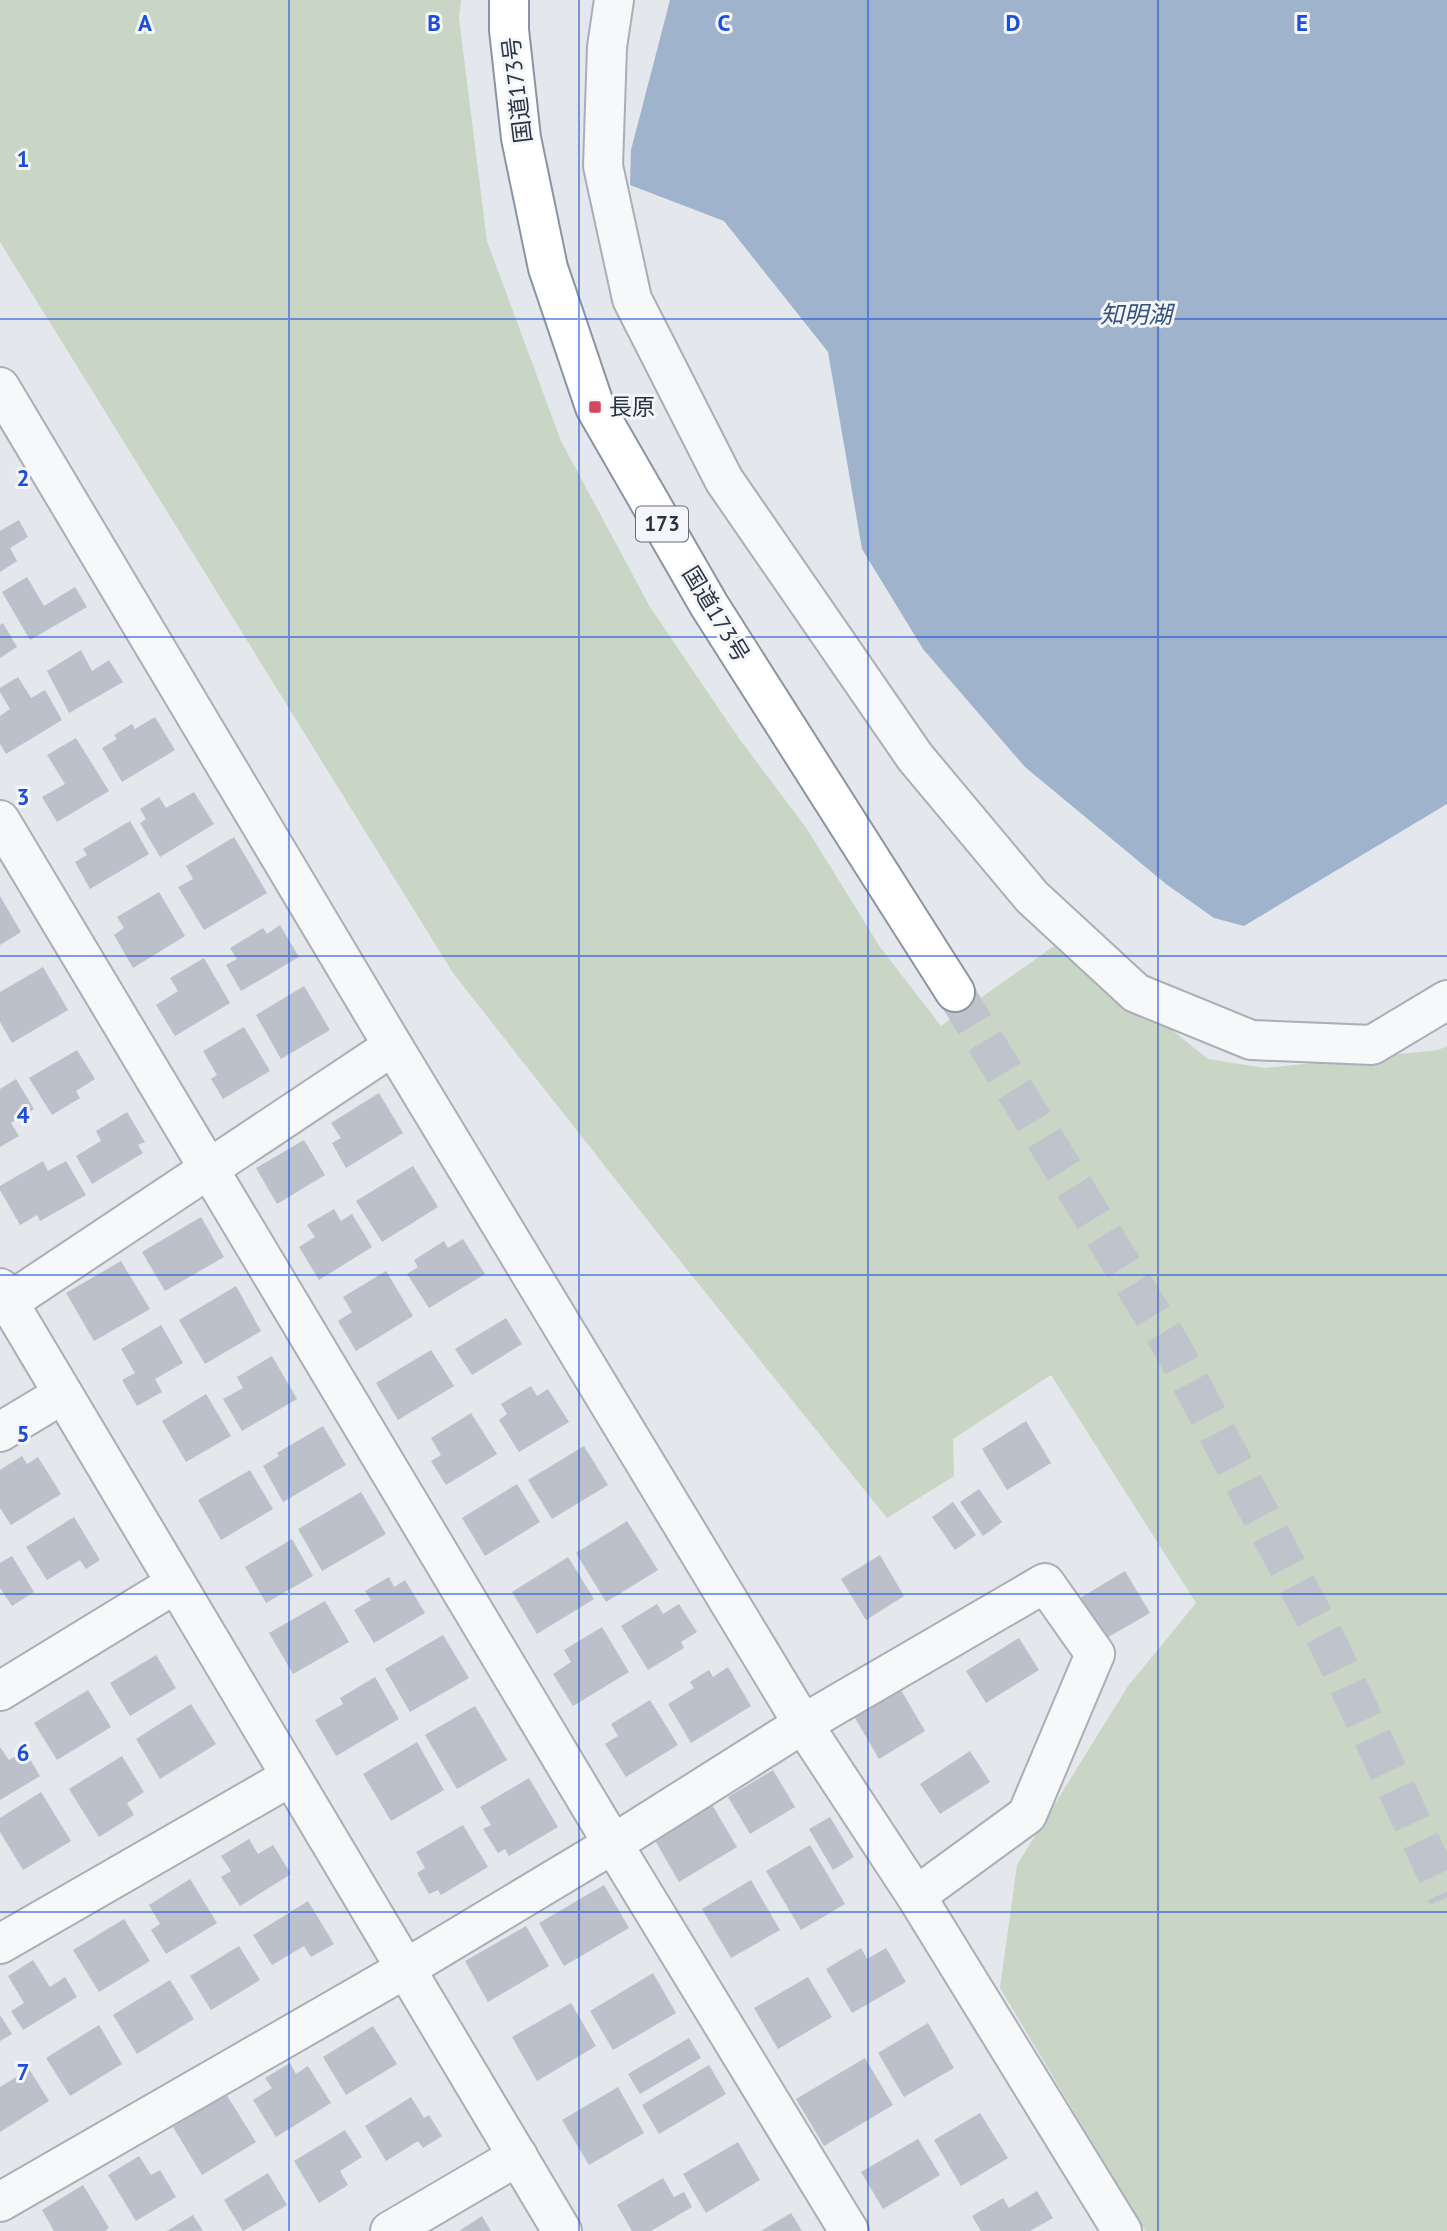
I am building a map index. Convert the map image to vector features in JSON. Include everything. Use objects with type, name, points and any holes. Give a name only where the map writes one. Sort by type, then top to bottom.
[{"type":"highway","name":"国道173号","points":[[509,0],[509,30],[521,138],[548,268],[595,407],[709,605],[955,992]]},
{"type":"street","points":[[614,0],[607,47],[603,166],[632,299],[724,480],[923,767],[1032,897],[1136,993],[1251,1040],[1372,1045],[1447,1000]]},
{"type":"street","points":[[0,387],[393,1046],[803,1724],[916,1896],[1122,2231]]},
{"type":"street","points":[[0,820],[613,1844],[849,2231]]},
{"type":"street","points":[[393,1046],[209,1171],[5,1295],[562,2231]]},
{"type":"street","points":[[0,1432],[63,1394]]},
{"type":"street","points":[[0,2202],[405,1969],[613,1844],[803,1724],[1045,1583],[1095,1654],[1027,1815],[916,1896]]},
{"type":"street","points":[[0,1691],[175,1584]]},
{"type":"street","points":[[0,1944],[290,1777]]},
{"type":"street","points":[[390,2231],[519,2156]]},
{"type":"green space","points":[[0,0],[461,0],[459,18],[487,241],[561,441],[650,607],[738,737],[807,829],[880,947],[941,1026],[1061,941],[1208,1059],[1265,1068],[1438,1050],[1447,1046],[1447,2231],[1145,2231],[1000,1988],[1017,1865],[1128,1686],[1196,1603],[1051,1375],[953,1439],[954,1476],[887,1518],[453,973],[0,242]]},
{"type":"water","name":"知明湖","points":[[670,0],[1447,0],[1447,804],[1244,926],[1214,918],[1166,884],[1025,767],[923,649],[862,549],[828,352],[724,221],[630,185],[631,150]]},
{"type":"building","points":[[19,520],[28,537],[10,548],[17,561],[0,572],[0,531]]},
{"type":"building","points":[[27,577],[44,606],[75,587],[87,607],[30,640],[2,592]]},
{"type":"building","points":[[3,623],[17,647],[0,658],[0,625]]},
{"type":"building","points":[[81,650],[92,671],[109,660],[123,682],[69,713],[47,671]]},
{"type":"building","points":[[18,677],[31,698],[45,690],[62,720],[6,754],[0,744],[0,716],[10,709],[0,688]]},
{"type":"building","points":[[155,717],[175,750],[122,782],[102,748],[117,739],[114,735],[132,724],[135,729]]},
{"type":"building","points":[[76,738],[109,791],[57,822],[42,797],[65,784],[47,755]]},
{"type":"building","points":[[194,792],[214,824],[160,857],[140,823],[146,819],[140,809],[159,797],[166,808]]},
{"type":"building","points":[[130,821],[149,854],[90,889],[75,862],[87,855],[83,849]]},
{"type":"building","points":[[234,837],[267,893],[204,930],[178,887],[193,879],[186,866]]},
{"type":"building","points":[[159,892],[185,936],[133,968],[114,935],[124,928],[117,917]]},
{"type":"building","points":[[0,896],[21,932],[0,945]]},
{"type":"building","points":[[280,925],[299,957],[241,991],[226,965],[237,959],[230,948],[263,928],[267,934]]},
{"type":"building","points":[[204,958],[230,1003],[175,1036],[156,1005],[178,991],[170,978]]},
{"type":"building","points":[[43,967],[68,1010],[12,1043],[0,1022],[0,992]]},
{"type":"building","points":[[304,986],[330,1030],[281,1059],[256,1015]]},
{"type":"building","points":[[244,1027],[270,1071],[223,1099],[211,1079],[217,1075],[203,1051]]},
{"type":"building","points":[[77,1050],[95,1079],[76,1091],[80,1098],[52,1115],[29,1078]]},
{"type":"building","points":[[16,1079],[34,1109],[11,1123],[19,1136],[0,1147],[0,1089]]},
{"type":"building","points":[[379,1093],[403,1133],[346,1168],[332,1143],[341,1138],[331,1123]]},
{"type":"building","points":[[127,1112],[145,1142],[138,1145],[143,1153],[92,1184],[76,1156],[101,1141],[96,1131]]},
{"type":"building","points":[[304,1140],[325,1175],[277,1204],[256,1168]]},
{"type":"building","points":[[43,1161],[48,1171],[66,1161],[86,1195],[40,1221],[37,1215],[20,1225],[0,1186]]},
{"type":"building","points":[[413,1166],[438,1207],[382,1242],[356,1201]]},
{"type":"building","points":[[334,1209],[341,1221],[352,1214],[372,1247],[319,1280],[299,1247],[315,1237],[307,1225]]},
{"type":"building","points":[[201,1217],[224,1257],[165,1291],[142,1252]]},
{"type":"building","points":[[463,1239],[485,1274],[429,1308],[407,1274],[418,1267],[414,1260],[444,1241],[448,1248]]},
{"type":"building","points":[[121,1261],[150,1309],[94,1341],[66,1293]]},
{"type":"building","points":[[386,1271],[413,1316],[356,1351],[338,1321],[352,1312],[343,1297]]},
{"type":"building","points":[[236,1286],[261,1331],[205,1364],[179,1320]]},
{"type":"building","points":[[506,1318],[522,1344],[472,1375],[455,1349]]},
{"type":"building","points":[[161,1325],[183,1363],[155,1379],[162,1392],[137,1406],[122,1380],[135,1373],[121,1349]]},
{"type":"building","points":[[431,1350],[454,1386],[398,1420],[376,1383]]},
{"type":"building","points":[[272,1356],[297,1399],[242,1431],[223,1399],[243,1388],[237,1377]]},
{"type":"building","points":[[531,1386],[537,1396],[548,1389],[569,1422],[519,1452],[499,1420],[507,1414],[501,1404]]},
{"type":"building","points":[[206,1394],[231,1436],[186,1462],[162,1421]]},
{"type":"building","points":[[471,1413],[497,1454],[446,1485],[431,1461],[441,1455],[431,1438]]},
{"type":"building","points":[[1026,1421],[1051,1463],[1007,1490],[982,1449]]},
{"type":"building","points":[[323,1426],[346,1465],[283,1502],[263,1466],[279,1456],[277,1453]]},
{"type":"building","points":[[584,1446],[608,1485],[552,1519],[528,1480]]},
{"type":"building","points":[[22,1456],[27,1464],[38,1457],[61,1494],[11,1525],[0,1508],[0,1470]]},
{"type":"building","points":[[250,1470],[273,1509],[221,1540],[198,1500]]},
{"type":"building","points":[[517,1484],[540,1522],[485,1556],[462,1518]]},
{"type":"building","points":[[979,1489],[1002,1522],[983,1536],[960,1502]]},
{"type":"building","points":[[361,1492],[386,1534],[322,1571],[298,1529]]},
{"type":"building","points":[[953,1502],[976,1535],[955,1550],[932,1517]]},
{"type":"building","points":[[74,1517],[100,1560],[86,1569],[80,1560],[47,1580],[26,1547]]},
{"type":"building","points":[[627,1521],[658,1570],[606,1602],[576,1553]]},
{"type":"building","points":[[292,1539],[313,1576],[266,1603],[245,1567]]},
{"type":"building","points":[[880,1555],[904,1596],[866,1620],[841,1579]]},
{"type":"building","points":[[12,1556],[34,1592],[12,1606],[0,1588],[0,1563]]},
{"type":"building","points":[[568,1557],[594,1599],[537,1634],[512,1592]]},
{"type":"building","points":[[1125,1571],[1150,1613],[1105,1639],[1080,1598]]},
{"type":"building","points":[[389,1577],[394,1587],[405,1580],[425,1613],[374,1643],[354,1610],[371,1600],[365,1591]]},
{"type":"building","points":[[325,1601],[349,1642],[293,1674],[269,1633]]},
{"type":"building","points":[[657,1604],[663,1614],[679,1604],[697,1632],[681,1642],[684,1648],[648,1670],[621,1626]]},
{"type":"building","points":[[602,1627],[629,1672],[573,1706],[553,1674],[571,1662],[564,1650]]},
{"type":"building","points":[[443,1635],[469,1678],[410,1712],[385,1669]]},
{"type":"building","points":[[1019,1638],[1039,1670],[986,1703],[966,1671]]},
{"type":"building","points":[[156,1655],[176,1688],[130,1716],[110,1683]]},
{"type":"building","points":[[728,1667],[751,1706],[691,1743],[668,1704],[694,1688],[690,1682],[709,1670],[713,1677]]},
{"type":"building","points":[[375,1677],[399,1719],[336,1756],[315,1720],[343,1704],[340,1698]]},
{"type":"building","points":[[88,1690],[111,1727],[57,1760],[34,1723]]},
{"type":"building","points":[[901,1690],[925,1731],[879,1759],[855,1718]]},
{"type":"building","points":[[650,1700],[678,1745],[626,1777],[605,1744],[618,1736],[611,1724]]},
{"type":"building","points":[[191,1704],[216,1744],[160,1779],[136,1739]]},
{"type":"building","points":[[475,1706],[507,1760],[457,1789],[425,1735]]},
{"type":"building","points":[[417,1742],[444,1790],[391,1821],[363,1774]]},
{"type":"building","points":[[0,1747],[9,1760],[25,1751],[40,1776],[0,1800]]},
{"type":"building","points":[[970,1751],[990,1782],[940,1814],[920,1784]]},
{"type":"building","points":[[122,1756],[144,1792],[127,1803],[134,1815],[99,1837],[69,1789]]},
{"type":"building","points":[[773,1770],[795,1807],[750,1834],[728,1797]]},
{"type":"building","points":[[529,1778],[558,1827],[509,1856],[505,1849],[498,1853],[483,1829],[491,1825],[480,1807]]},
{"type":"building","points":[[41,1792],[71,1841],[23,1870],[0,1832],[0,1818]]},
{"type":"building","points":[[711,1803],[737,1847],[679,1882],[653,1837]]},
{"type":"building","points":[[830,1817],[854,1857],[833,1870],[809,1829]]},
{"type":"building","points":[[463,1825],[488,1867],[441,1895],[438,1890],[429,1894],[417,1873],[425,1868],[416,1852]]},
{"type":"building","points":[[249,1839],[258,1854],[273,1845],[291,1874],[240,1906],[221,1877],[231,1871],[221,1856]]},
{"type":"building","points":[[810,1845],[845,1904],[801,1930],[766,1871]]},
{"type":"building","points":[[190,1879],[217,1923],[166,1954],[151,1930],[160,1924],[149,1905]]},
{"type":"building","points":[[751,1880],[780,1930],[731,1958],[702,1909]]},
{"type":"building","points":[[604,1885],[629,1928],[564,1966],[539,1923]]},
{"type":"building","points":[[308,1901],[334,1944],[311,1957],[304,1946],[272,1965],[253,1935]]},
{"type":"building","points":[[124,1919],[150,1961],[99,1992],[73,1950]]},
{"type":"building","points":[[526,1926],[549,1966],[488,2002],[465,1961]]},
{"type":"building","points":[[239,1946],[260,1980],[211,2010],[190,1976]]},
{"type":"building","points":[[861,1948],[867,1959],[886,1948],[906,1982],[852,2013],[826,1969]]},
{"type":"building","points":[[33,1960],[50,1987],[65,1977],[77,1997],[23,2030],[11,2011],[24,2003],[8,1976]]},
{"type":"building","points":[[653,1973],[676,2013],[613,2050],[590,2011]]},
{"type":"building","points":[[808,1977],[832,2017],[778,2049],[754,2008]]},
{"type":"building","points":[[170,1980],[194,2019],[137,2054],[113,2015]]},
{"type":"building","points":[[571,2003],[596,2046],[537,2081],[512,2037]]},
{"type":"building","points":[[0,2015],[12,2034],[0,2041]]},
{"type":"building","points":[[928,2023],[954,2068],[904,2097],[878,2053]]},
{"type":"building","points":[[99,2025],[122,2064],[70,2096],[46,2058]]},
{"type":"building","points":[[373,2026],[397,2064],[346,2095],[323,2057]]},
{"type":"building","points":[[689,2038],[701,2058],[640,2094],[628,2074]]},
{"type":"building","points":[[865,2058],[893,2105],[824,2146],[796,2099]]},
{"type":"building","points":[[290,2063],[296,2074],[308,2066],[331,2103],[276,2137],[253,2100],[272,2088],[265,2078]]},
{"type":"building","points":[[709,2065],[726,2094],[659,2134],[642,2105]]},
{"type":"building","points":[[29,2069],[49,2101],[0,2132],[0,2087]]},
{"type":"building","points":[[618,2087],[644,2133],[589,2165],[562,2120]]},
{"type":"building","points":[[226,2094],[256,2142],[202,2175],[173,2127]]},
{"type":"building","points":[[411,2097],[424,2118],[429,2115],[442,2136],[423,2148],[418,2141],[386,2161],[365,2126]]},
{"type":"building","points":[[980,2113],[1008,2158],[961,2186],[934,2140]]},
{"type":"building","points":[[345,2130],[362,2157],[340,2171],[348,2185],[319,2203],[294,2161]]},
{"type":"building","points":[[918,2139],[940,2175],[883,2209],[861,2172]]},
{"type":"building","points":[[738,2142],[760,2180],[706,2213],[683,2174]]},
{"type":"building","points":[[139,2156],[151,2175],[160,2170],[176,2197],[136,2221],[108,2175]]},
{"type":"building","points":[[268,2173],[287,2205],[243,2231],[224,2200]]},
{"type":"building","points":[[663,2178],[674,2197],[684,2192],[692,2207],[651,2231],[632,2231],[617,2205]]},
{"type":"building","points":[[83,2185],[109,2228],[105,2231],[54,2231],[42,2210]]},
{"type":"building","points":[[1037,2191],[1053,2218],[1030,2231],[981,2231],[972,2216],[1003,2198],[1009,2208]]},
{"type":"building","points":[[791,2213],[802,2231],[761,2231]]},
{"type":"building","points":[[193,2215],[203,2231],[167,2231]]},
{"type":"building","points":[[482,2216],[491,2231],[459,2231]]},
{"type":"tunnel","points":[[955,992],[1171,1345],[1330,1647],[1447,1897]]},
{"type":"place","name":"長原","points":[[595,407]]}]
